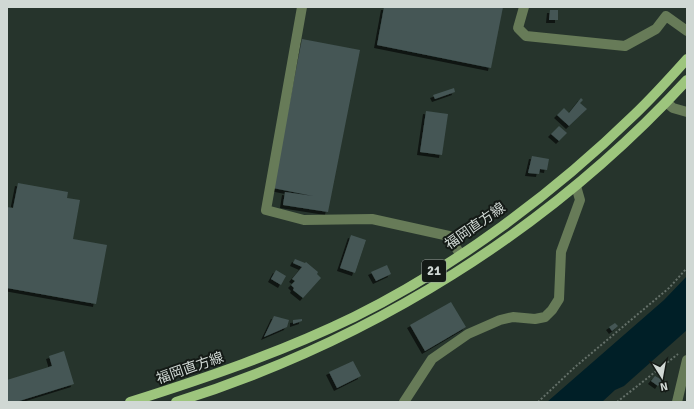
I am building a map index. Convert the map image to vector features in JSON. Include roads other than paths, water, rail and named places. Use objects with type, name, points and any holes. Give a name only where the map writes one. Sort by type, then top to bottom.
[{"type":"main road","name":"福岡直方線","points":[[130,402],[185,385],[293,344],[355,316],[460,254],[508,222],[593,152],[634,114],[687,59]]},
{"type":"main road","name":"福岡直方線","points":[[176,402],[228,386],[284,362],[398,308],[484,255],[576,186],[624,144],[687,80]]},
{"type":"street","points":[[302,7],[266,210],[304,220],[372,219],[449,236],[460,254]]},
{"type":"street","points":[[524,7],[518,28],[526,36],[625,46],[656,29],[666,16],[687,31]]},
{"type":"street","points":[[666,102],[673,108],[687,112]]},
{"type":"street","points":[[404,402],[432,359],[468,334],[500,320],[518,317],[535,318],[545,316],[552,310],[559,299],[561,252],[580,200],[576,186]]},
{"type":"street","points":[[677,402],[677,394],[684,356]]},
{"type":"water","points":[[687,276],[687,330],[624,386],[615,390],[602,402],[547,402],[664,300]]}]
